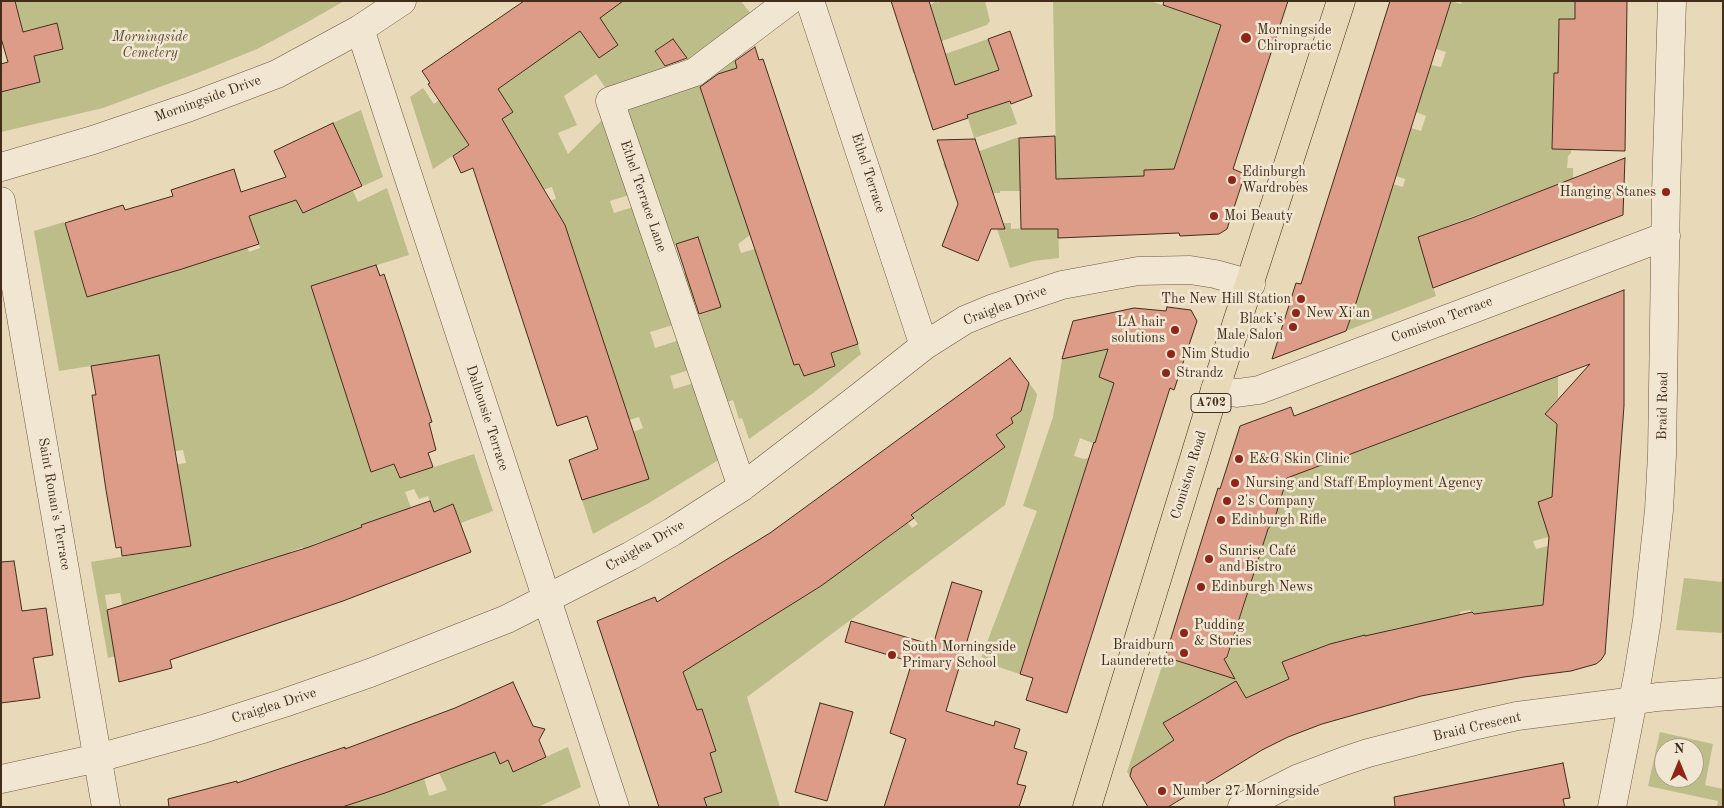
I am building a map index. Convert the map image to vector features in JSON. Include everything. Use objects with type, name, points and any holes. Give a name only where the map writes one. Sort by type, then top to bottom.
[{"type":"main road","name":"Comiston Road","points":[[1087,807],[1215,390],[1341,1]]},
{"type":"street","name":"Morningside Drive","points":[[1,167],[93,140],[268,77],[360,29],[402,1]]},
{"type":"street","name":"Ethel Terrace Lane","points":[[742,487],[610,101],[694,72],[789,1]]},
{"type":"street","name":"Ethel Terrace","points":[[810,1],[924,346]]},
{"type":"street","name":"Braid Road","points":[[1612,807],[1647,620],[1659,510],[1662,455],[1672,1]]},
{"type":"street","name":"Dalhousie Terrace","points":[[360,29],[615,807]]},
{"type":"street","name":"Saint Ronan's Terrace","points":[[1,200],[106,807]]},
{"type":"street","name":"Comiston Terrace","points":[[1215,390],[1238,392],[1265,388],[1666,236]]},
{"type":"street","name":"Craiglea Drive","points":[[1,779],[98,758],[203,729],[353,679],[465,637],[547,600],[630,556],[742,487],[924,346],[965,320],[994,308],[1062,285],[1119,273],[1183,269],[1215,274],[1250,284]]},
{"type":"street","name":"Braid Crescent","points":[[1242,807],[1320,770],[1377,750],[1517,716],[1657,697],[1723,692]]},
{"type":"green space","name":"Morningside Cemetery","points":[[15,1],[344,1],[257,49],[200,72],[103,108],[1,132],[1,92],[40,82],[34,56],[63,49],[57,23],[23,32]]},
{"type":"green space","points":[[621,1],[741,1],[754,18],[691,65],[673,39],[655,51],[669,72],[607,90],[596,74],[564,96],[577,125],[558,133],[568,154],[608,114],[635,193],[610,201],[614,213],[633,207],[673,325],[650,332],[655,348],[685,338],[695,368],[670,376],[674,389],[694,383],[725,456],[649,503],[593,534],[582,500],[648,479],[633,432],[643,428],[639,417],[629,420],[606,351],[543,203],[556,199],[552,187],[486,208],[484,202],[539,183],[469,145],[433,169],[410,97],[423,88],[434,104],[439,100],[495,124],[513,112],[496,90],[524,71],[511,52],[580,31],[598,34],[610,51],[618,45],[607,28],[595,21]]},
{"type":"green space","points":[[936,1],[938,3],[940,1],[985,1],[990,21],[987,25],[942,41],[933,13],[930,12],[928,7]]},
{"type":"green space","points":[[1053,1],[1150,1],[1214,22],[1223,19],[1196,179],[1144,170],[1144,181],[1133,176],[1057,179],[1059,258],[1034,261],[1010,268],[996,226],[1003,226],[1003,223],[1011,223],[1011,229],[1031,228],[1031,191],[1000,191],[1000,193],[990,193],[991,186],[981,157],[946,170],[943,164],[1019,137],[1019,161],[1056,160]]},
{"type":"green space","points":[[1451,1],[1461,4],[1462,1],[1575,1],[1575,15],[1578,16],[1578,22],[1574,19],[1559,19],[1573,76],[1554,74],[1553,95],[1569,95],[1553,128],[1552,149],[1568,150],[1571,148],[1567,168],[1573,168],[1573,179],[1418,237],[1436,296],[1346,331],[1393,184],[1403,187],[1405,179],[1396,176],[1411,128],[1421,131],[1426,116],[1416,112],[1431,65],[1441,67],[1446,52],[1436,49]]},
{"type":"green space","points":[[988,39],[1017,124],[974,138],[967,115],[1001,104],[955,85],[947,61],[913,73],[911,66]]},
{"type":"green space","points":[[732,52],[735,62],[757,55],[759,60],[716,75],[753,204],[741,208],[745,221],[763,231],[750,235],[738,244],[741,253],[772,244],[760,264],[765,277],[782,288],[769,293],[774,305],[791,300],[791,318],[779,322],[783,335],[801,329],[789,352],[794,365],[799,364],[804,376],[835,366],[831,353],[858,344],[861,354],[816,391],[749,439],[742,418],[739,419],[733,400],[722,404],[694,323],[698,315],[721,307],[717,294],[687,303],[678,275],[707,265],[698,237],[668,247],[619,104]]},
{"type":"green space","points":[[361,110],[383,177],[363,186],[333,123]]},
{"type":"green space","points":[[346,182],[350,192],[353,191],[358,202],[387,188],[409,255],[311,286],[371,472],[404,461],[410,475],[474,454],[493,511],[461,523],[453,504],[434,512],[428,496],[419,499],[414,489],[405,492],[417,523],[385,534],[379,519],[369,522],[361,525],[367,541],[337,552],[332,538],[314,544],[319,559],[309,562],[303,547],[290,552],[295,567],[266,577],[261,561],[242,567],[247,583],[125,619],[120,593],[105,595],[115,656],[108,658],[91,562],[191,545],[154,516],[185,511],[179,474],[148,479],[146,469],[186,463],[183,450],[175,451],[159,355],[59,371],[34,231],[64,222],[87,297],[241,230],[249,252],[260,248],[249,216],[295,196],[303,212],[315,207]]},
{"type":"green space","points":[[1119,347],[1102,367],[1099,377],[1115,382],[1095,444],[1080,438],[1074,456],[1084,459],[1089,458],[1020,674],[980,661],[1037,511],[1023,506],[1053,417],[1062,359]]},
{"type":"green space","points":[[1558,373],[1558,398],[1545,414],[1554,422],[1560,414],[1574,442],[1556,440],[1554,460],[1573,462],[1552,497],[1538,502],[1549,537],[1533,541],[1536,549],[1548,546],[1563,586],[1545,585],[1543,603],[1561,605],[1524,628],[1520,608],[1474,614],[1470,610],[1460,612],[1465,637],[1436,620],[1423,623],[1429,644],[1407,649],[1401,627],[1386,631],[1393,652],[1372,657],[1365,635],[1318,648],[1283,662],[1290,683],[1246,698],[1237,683],[1193,728],[1183,711],[1164,723],[1174,741],[1132,768],[1130,776],[1127,772],[1165,657],[1207,670],[1228,657],[1268,529],[1274,521],[1289,473],[1315,468],[1536,384]]},
{"type":"green space","points":[[1029,383],[1037,394],[1036,400],[1005,505],[747,697],[780,807],[707,807],[704,796],[722,792],[716,773],[689,757],[716,751],[702,709],[681,715],[690,693],[684,673],[670,676],[720,649],[715,639],[748,631],[768,619],[787,603],[795,589],[802,598],[822,586],[816,576],[844,555],[851,564],[908,523],[912,528],[918,524],[911,515],[913,514],[919,491],[929,503],[941,494],[932,481],[944,491],[1004,447],[996,435],[1012,423],[1011,418],[1021,411]]},
{"type":"green space","points":[[1684,578],[1723,582],[1723,633],[1676,630]]},
{"type":"green space","points":[[1660,732],[1686,738],[1659,738]]},
{"type":"green space","points":[[487,736],[500,763],[508,760],[513,772],[568,747],[581,787],[538,807],[342,807],[424,778],[429,796],[447,790],[439,773]]},
{"type":"green space","points":[[1704,742],[1713,744],[1705,785],[1723,789],[1723,807],[1717,807],[1718,801],[1657,788],[1704,788]]},
{"type":"green space","points":[[1654,759],[1654,787],[1648,786]]},
{"type":"building","points":[[1,1],[15,1],[23,32],[57,23],[63,49],[34,56],[40,82],[1,92],[1,64],[8,62],[1,38]]},
{"type":"building","points":[[524,1],[623,1],[600,18],[618,45],[599,58],[580,31],[498,89],[513,112],[502,119],[565,225],[649,479],[582,500],[569,460],[598,449],[587,416],[557,426],[473,168],[461,173],[453,156],[469,145],[428,84],[430,83],[422,71]]},
{"type":"building","points":[[891,1],[929,1],[955,85],[999,70],[988,39],[1010,31],[1032,96],[1011,104],[1010,101],[967,115],[968,118],[933,130]]},
{"type":"building","points":[[1164,1],[1288,1],[1233,169],[1245,174],[1227,229],[1219,234],[1180,236],[1179,233],[1058,238],[1058,229],[1021,229],[1019,138],[1055,136],[1056,179],[1144,176],[1144,170],[1174,169],[1221,25],[1163,5]]},
{"type":"building","points":[[1390,1],[1451,1],[1357,300],[1346,331],[1272,359],[1296,283],[1301,284]]},
{"type":"building","points":[[1575,1],[1627,1],[1625,151],[1552,149],[1554,73],[1558,73],[1559,19],[1575,19]]},
{"type":"building","points":[[673,39],[687,58],[665,66],[655,51]]},
{"type":"building","points":[[755,47],[759,60],[763,59],[858,344],[831,353],[835,366],[804,376],[799,364],[794,365],[700,87],[718,74],[737,68],[735,61]]},
{"type":"building","points":[[333,123],[362,186],[303,213],[296,200],[249,216],[259,244],[87,297],[65,223],[123,205],[125,210],[173,196],[171,190],[234,169],[241,192],[286,177],[274,151]]},
{"type":"building","points":[[975,139],[1005,229],[991,229],[978,261],[942,246],[958,204],[937,140]]},
{"type":"building","points":[[1625,158],[1623,215],[1433,288],[1418,237],[1472,218]]},
{"type":"building","points":[[698,237],[721,307],[699,314],[676,244]]},
{"type":"building","points":[[376,265],[380,276],[384,274],[403,331],[432,422],[429,423],[436,450],[428,453],[433,467],[400,478],[394,464],[371,472],[311,286]]},
{"type":"building","points":[[1624,290],[1624,406],[1605,654],[1601,660],[1596,664],[1571,671],[1524,677],[1421,696],[1322,724],[1288,737],[1262,750],[1168,807],[1148,807],[1130,776],[1132,768],[1174,740],[1163,723],[1236,681],[1246,698],[1289,679],[1282,662],[1330,644],[1472,612],[1474,614],[1543,605],[1549,537],[1538,502],[1552,497],[1557,424],[1545,414],[1590,364],[1287,478],[1274,521],[1268,529],[1227,657],[1224,659],[1235,679],[1165,657],[1218,488],[1220,489],[1240,426],[1291,407],[1294,416]]},
{"type":"building","points":[[1167,307],[1191,310],[1197,321],[1174,390],[1170,388],[1067,713],[1026,700],[1033,678],[1020,674],[1114,383],[1099,377],[1108,349],[1062,359],[1073,321],[1134,308],[1166,311]]},
{"type":"building","points":[[159,355],[191,546],[122,556],[121,547],[116,548],[106,490],[92,395],[96,395],[91,366]]},
{"type":"building","points":[[1010,358],[1029,383],[1021,411],[1011,418],[1013,423],[996,435],[1005,447],[911,515],[914,518],[821,586],[683,672],[697,710],[702,709],[716,751],[710,753],[722,792],[704,798],[707,807],[659,807],[597,621],[655,597],[657,602],[770,533]]},
{"type":"building","points":[[430,501],[434,512],[453,504],[471,552],[343,601],[170,660],[172,668],[119,682],[107,610],[309,547],[362,527],[361,525]]},
{"type":"building","points":[[14,561],[22,611],[46,608],[53,655],[33,658],[40,698],[1,703],[1,562]]},
{"type":"building","points":[[952,582],[982,591],[946,711],[994,726],[995,721],[1020,729],[1014,748],[1027,752],[1017,784],[1026,786],[1019,807],[884,807],[906,739],[890,733],[912,662],[845,642],[851,621],[933,645]]},
{"type":"building","points":[[513,682],[533,726],[545,729],[539,740],[546,757],[513,772],[508,760],[500,764],[495,752],[342,807],[169,807],[168,799],[237,781],[237,783],[345,747],[345,749],[455,708]]},
{"type":"building","points":[[820,703],[853,712],[827,801],[795,792]]},
{"type":"building","points":[[1563,763],[1570,798],[1563,799],[1565,807],[1395,807],[1394,797]]},
{"type":"place","name":"Morningside Chiropractic","points":[[1246,38]]},
{"type":"place","name":"Edinburgh Wardrobes","points":[[1232,180]]},
{"type":"place","name":"Hanging Stanes","points":[[1666,192]]},
{"type":"place","name":"Moi Beauty","points":[[1214,216]]},
{"type":"place","name":"The New Hill Station","points":[[1301,299]]},
{"type":"place","name":"New Xi'an","points":[[1296,313]]},
{"type":"place","name":"Black’s Male Salon","points":[[1293,327]]},
{"type":"place","name":"LA hair solutions","points":[[1175,330]]},
{"type":"place","name":"Nim Studio","points":[[1171,354]]},
{"type":"place","name":"Strandz","points":[[1166,373]]},
{"type":"place","name":"E&G Skin Clinic","points":[[1239,459]]},
{"type":"place","name":"Nursing and Staff Employment Agency","points":[[1235,483]]},
{"type":"place","name":"2's Company","points":[[1227,501]]},
{"type":"place","name":"Edinburgh Rifle","points":[[1221,520]]},
{"type":"place","name":"Sunrise Café and Bistro","points":[[1209,559]]},
{"type":"place","name":"Edinburgh News","points":[[1201,587]]},
{"type":"place","name":"Pudding & Stories","points":[[1184,633]]},
{"type":"place","name":"Braidburn Launderette","points":[[1184,653]]},
{"type":"place","name":"South Morningside Primary School","points":[[892,655]]},
{"type":"place","name":"Number 27 Morningside","points":[[1162,791]]}]
